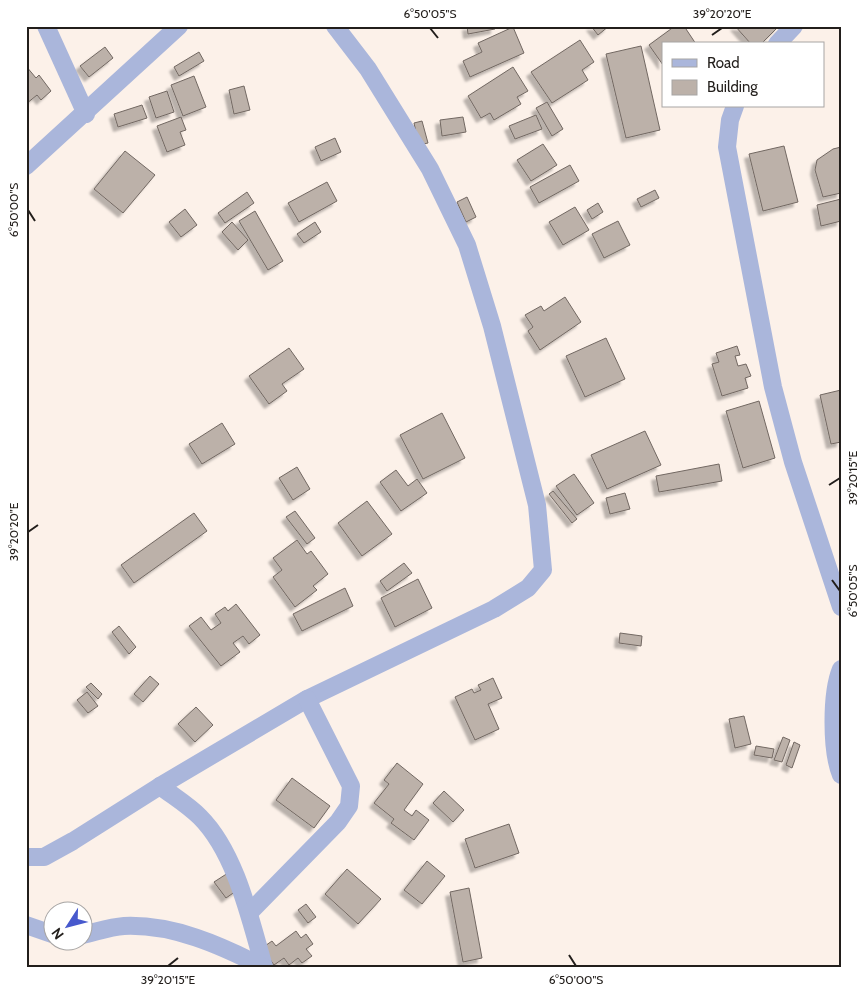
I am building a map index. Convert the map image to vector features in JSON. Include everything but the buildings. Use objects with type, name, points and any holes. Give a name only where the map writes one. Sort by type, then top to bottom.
[{"type":"street","points":[[46,26],[86,114]]},
{"type":"street","points":[[26,166],[86,114],[179,26]]},
{"type":"street","points":[[26,857],[44,857],[160,786],[307,700],[494,609],[528,588],[543,570],[537,505],[492,326],[467,245],[430,169],[368,69],[335,26]]},
{"type":"street","points":[[779,42],[794,26]]},
{"type":"street","points":[[734,108],[730,120],[727,147],[773,387],[793,462],[841,607]]},
{"type":"street","points":[[841,669],[835,683],[835,736],[838,767],[841,775]]},
{"type":"street","points":[[249,913],[338,822],[349,806],[351,786],[307,700]]},
{"type":"street","points":[[160,786],[199,816],[214,833],[224,851],[249,913],[264,967]]},
{"type":"street","points":[[26,926],[42,931]]},
{"type":"street","points":[[92,933],[122,926],[152,926],[220,945],[264,967]]}]
